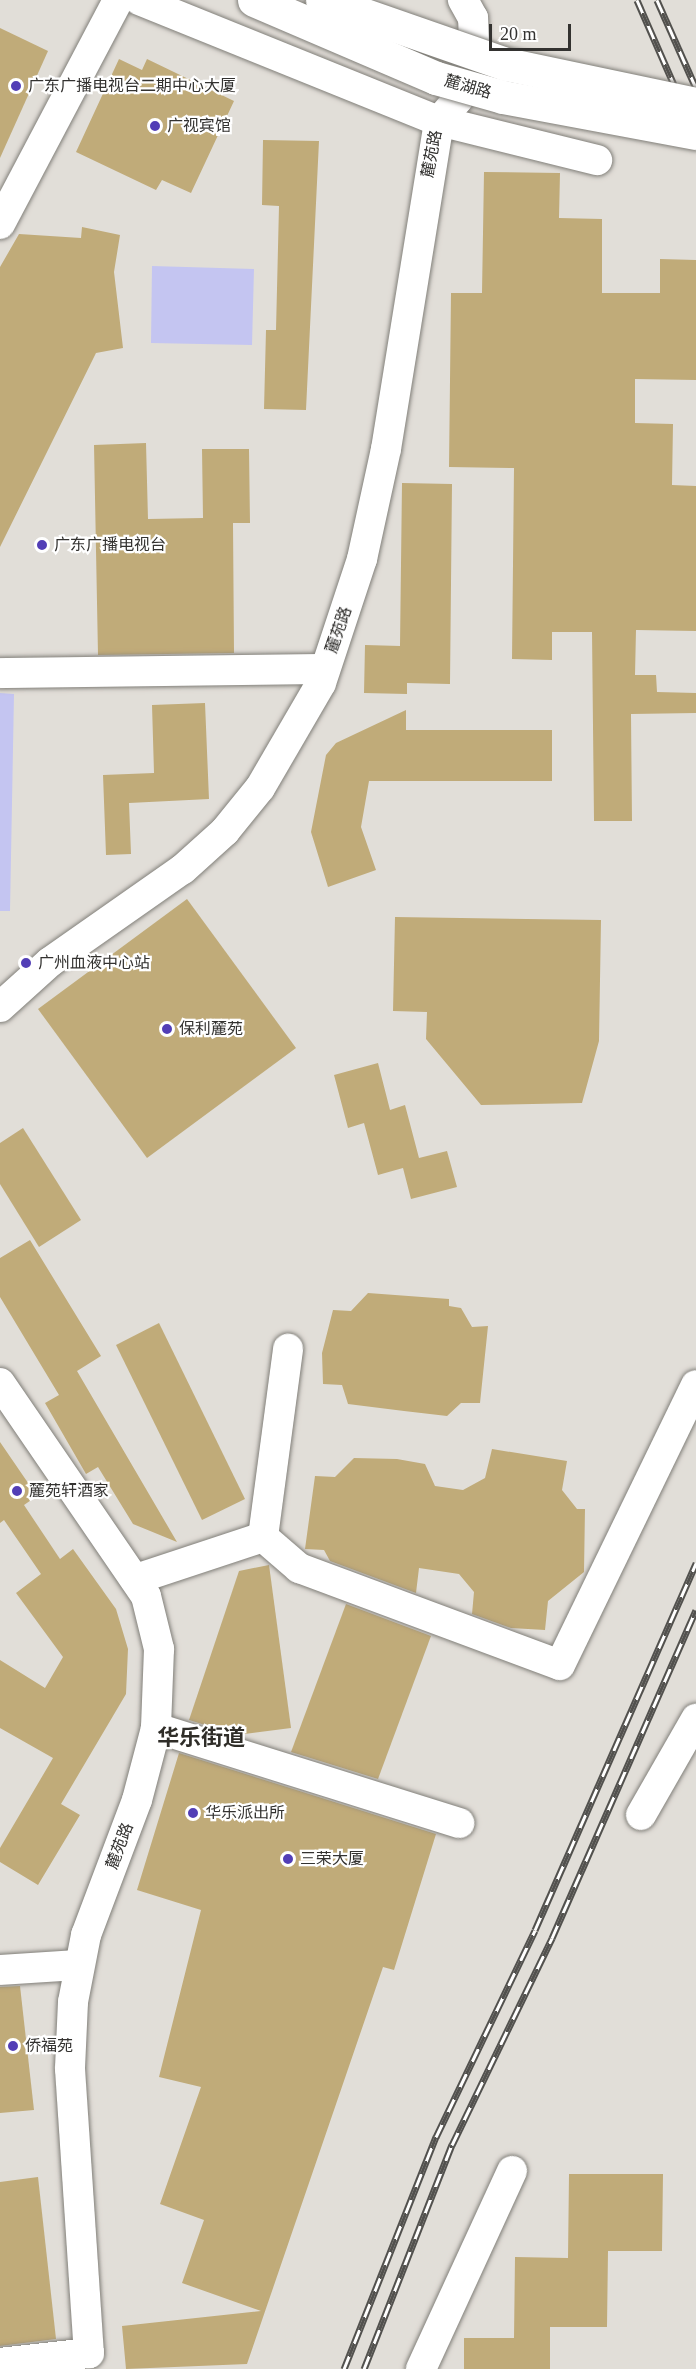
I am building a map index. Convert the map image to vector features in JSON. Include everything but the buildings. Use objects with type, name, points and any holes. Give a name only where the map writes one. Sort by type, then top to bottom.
[{"type":"main road","name":"麓湖路","points":[[254,0],[309,28],[436,78],[503,97],[696,133]]},
{"type":"main road","name":"麓湖路","points":[[322,0],[506,64],[696,104]]},
{"type":"street","points":[[0,224],[118,0]]},
{"type":"street","points":[[138,0],[439,121],[597,160]]},
{"type":"street","points":[[439,121],[458,99],[474,44],[473,18],[463,0]]},
{"type":"street","name":"麓苑路","points":[[0,1007],[50,962],[183,869],[225,831],[260,788],[325,669],[362,559],[386,449],[439,121]]},
{"type":"street","points":[[0,673],[325,669]]},
{"type":"street","points":[[263,1537],[288,1349]]},
{"type":"street","name":"麓苑路","points":[[0,1383],[136,1579],[146,1596],[159,1649],[156,1728],[137,1800],[78,1965],[70,2070],[89,2353],[0,2363]]},
{"type":"street","points":[[263,1537],[299,1568],[560,1665],[695,1385]]},
{"type":"street","points":[[136,1579],[263,1537]]},
{"type":"street","points":[[641,1815],[696,1719]]},
{"type":"street","points":[[156,1728],[460,1823]]},
{"type":"street","points":[[0,1970],[78,1965]]},
{"type":"street","points":[[421,2369],[512,2171]]},
{"type":"shaded area","points":[[152,266],[254,269],[252,345],[151,343]]},
{"type":"shaded area","points":[[0,693],[14,694],[10,911],[0,911]]},
{"type":"railway","points":[[637,0],[696,135]]},
{"type":"railway","points":[[657,0],[696,88]]},
{"type":"railway","points":[[344,2369],[436,2137],[535,1930],[696,1563]]},
{"type":"railway","points":[[364,2369],[452,2145],[552,1938],[696,1610]]},
{"type":"place","name":"广东广播电视台二期中心大厦","points":[[16,86]]},
{"type":"place","name":"广视宾馆","points":[[155,126]]},
{"type":"place","name":"广东广播电视台","points":[[42,545]]},
{"type":"place","name":"广州血液中心站","points":[[26,963]]},
{"type":"place","name":"保利麓苑","points":[[167,1029]]},
{"type":"place","name":"麓苑轩酒家","points":[[17,1491]]},
{"type":"place","name":"华乐派出所","points":[[193,1813]]},
{"type":"place","name":"三荣大厦","points":[[288,1859]]},
{"type":"place","name":"侨福苑","points":[[13,2046]]},
{"type":"district","name":"华乐街道","points":[[201,1738]]}]
